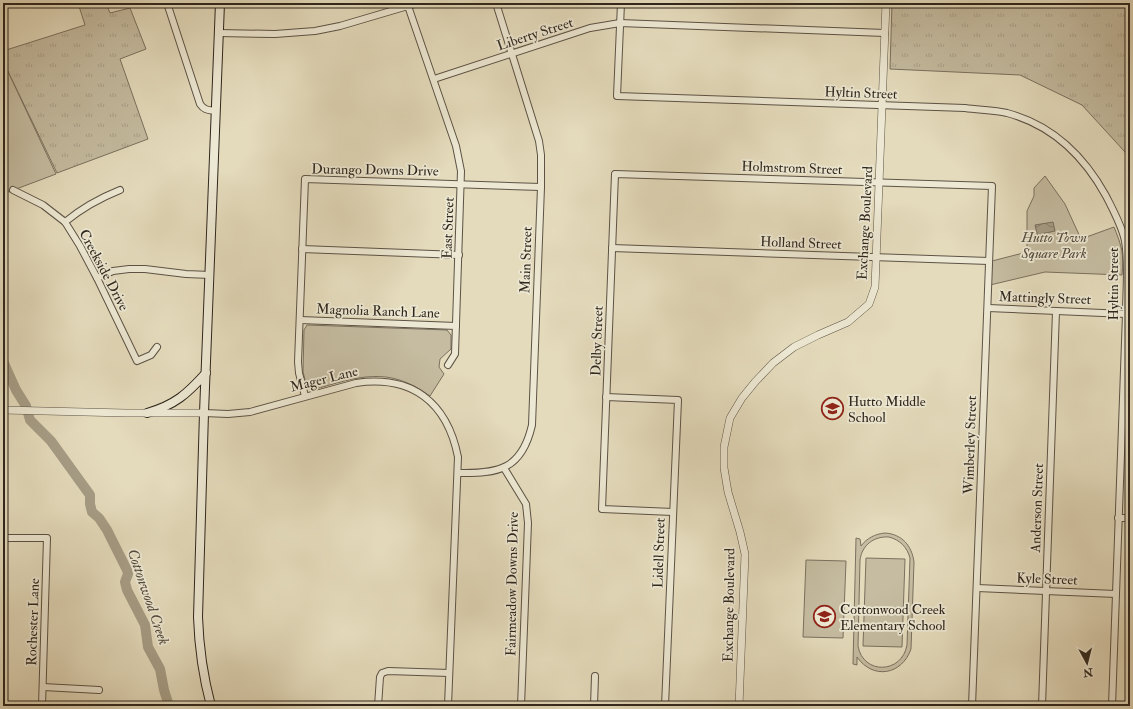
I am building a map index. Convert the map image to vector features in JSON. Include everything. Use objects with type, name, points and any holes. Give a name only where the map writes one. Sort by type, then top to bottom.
[{"type":"main road","points":[[211,706],[203,669],[198,617],[204,413],[220,3]]},
{"type":"main road","points":[[147,413],[176,402],[206,373]]},
{"type":"street","points":[[167,3],[200,104],[203,108],[215,111]]},
{"type":"street","points":[[219,33],[275,34],[315,31],[340,26],[418,3]]},
{"type":"street","name":"Main Street","points":[[458,473],[490,473],[504,468],[516,459],[527,445],[532,425],[541,155],[539,141],[496,3]]},
{"type":"street","points":[[620,23],[621,3]]},
{"type":"street","name":"Exchange Boulevard","points":[[739,706],[746,554],[728,492],[724,468],[724,447],[730,418],[742,398],[773,363],[794,347],[848,322],[869,304],[875,287],[877,258],[886,3]]},
{"type":"street","name":"East Street","points":[[408,5],[434,79],[460,161],[462,183],[455,354],[448,365]]},
{"type":"street","name":"Liberty Street","points":[[434,79],[512,55],[590,28],[620,23],[885,33]]},
{"type":"street","name":"Hyltin Street","points":[[620,23],[617,96],[965,108],[1007,113],[1036,124],[1060,138],[1080,157],[1096,179],[1114,212],[1125,238],[1126,252],[1126,314],[1112,706]]},
{"type":"street","name":"Holmstrom Street","points":[[615,174],[992,186]]},
{"type":"street","name":"Delby Street","points":[[615,174],[602,509],[673,512]]},
{"type":"street","name":"Durango Downs Drive","points":[[305,396],[299,368],[305,179],[462,183],[541,187]]},
{"type":"street","name":"Wimberley Street","points":[[972,706],[992,186]]},
{"type":"street","name":"Creekside Drive","points":[[13,190],[43,205],[64,222],[80,246],[97,278],[137,361],[151,355],[157,347]]},
{"type":"street","points":[[64,222],[79,210],[100,198],[120,190]]},
{"type":"street","name":"Holland Street","points":[[612,248],[989,261]]},
{"type":"street","points":[[302,249],[459,256]]},
{"type":"street","points":[[97,278],[113,271],[129,269],[210,275]]},
{"type":"street","name":"Mattingly Street","points":[[988,308],[1126,314]]},
{"type":"street","name":"Anderson Street","points":[[1042,706],[1056,311]]},
{"type":"street","name":"Magnolia Ranch Lane","points":[[300,320],[456,326]]},
{"type":"street","name":"Mager Lane","points":[[7,410],[240,413],[372,380],[392,383],[417,391],[434,405],[444,417],[456,444],[458,457],[448,706]]},
{"type":"street","name":"Lidell Street","points":[[606,397],[678,400],[665,706]]},
{"type":"street","name":"Fairmeadow Downs Drive","points":[[504,468],[526,504],[528,523],[521,706]]},
{"type":"street","points":[[1118,518],[1130,518]]},
{"type":"street","name":"Rochester Lane","points":[[3,538],[48,538],[42,706]]},
{"type":"street","name":"Kyle Street","points":[[977,588],[1116,594]]},
{"type":"street","points":[[378,706],[380,677],[382,673],[388,671],[449,674]]},
{"type":"street","points":[[594,706],[595,676]]},
{"type":"street","points":[[43,687],[99,690]]},
{"type":"green space","points":[[78,3],[106,3],[110,13],[130,8],[146,49],[120,59],[148,139],[57,173],[3,61],[3,51],[85,25]]},
{"type":"green space","points":[[892,3],[1130,3],[1130,162],[1125,152],[1082,105],[1020,75],[890,69]]},
{"type":"green space","points":[[3,61],[56,174],[3,194]]},
{"type":"green space","name":"Hutto Town Square Park","points":[[1045,176],[1065,204],[1081,239],[1114,227],[1122,250],[1122,275],[1045,272],[990,285],[992,261],[1027,252],[1027,211],[1034,196],[1034,188]]},
{"type":"green space","points":[[307,325],[447,330],[451,335],[451,349],[440,359],[439,367],[444,374],[430,396],[415,386],[400,380],[372,376],[344,381],[312,390],[307,387],[303,372],[304,330]]},
{"type":"green space","points":[[891,534],[901,538],[911,551],[914,562],[911,649],[907,658],[901,664],[894,669],[887,671],[871,669],[857,657],[857,665],[853,664],[856,538],[860,539],[861,546],[875,535]],"holes":[[[889,537],[902,544],[907,550],[910,558],[907,645],[904,655],[898,661],[891,666],[882,667],[874,666],[867,662],[861,655],[858,646],[860,560],[863,550],[870,542],[878,538]]]},
{"type":"green space","points":[[866,558],[905,559],[902,647],[863,646]]},
{"type":"green space","points":[[806,560],[846,561],[843,638],[803,637]]},
{"type":"water","points":[[1053,222],[1055,231],[1041,234],[1041,236],[1038,237],[1035,225]]},
{"type":"waterway","name":"Cottonwood Creek","points":[[3,361],[16,390],[26,406],[30,420],[51,441],[90,495],[92,512],[99,518],[107,530],[127,570],[128,574],[125,582],[127,590],[145,625],[148,647],[160,669],[169,706]]},
{"type":"place","name":"Hutto Middle School","points":[[832,409]]},
{"type":"place","name":"Cottonwood Creek Elementary School","points":[[824,617]]}]
